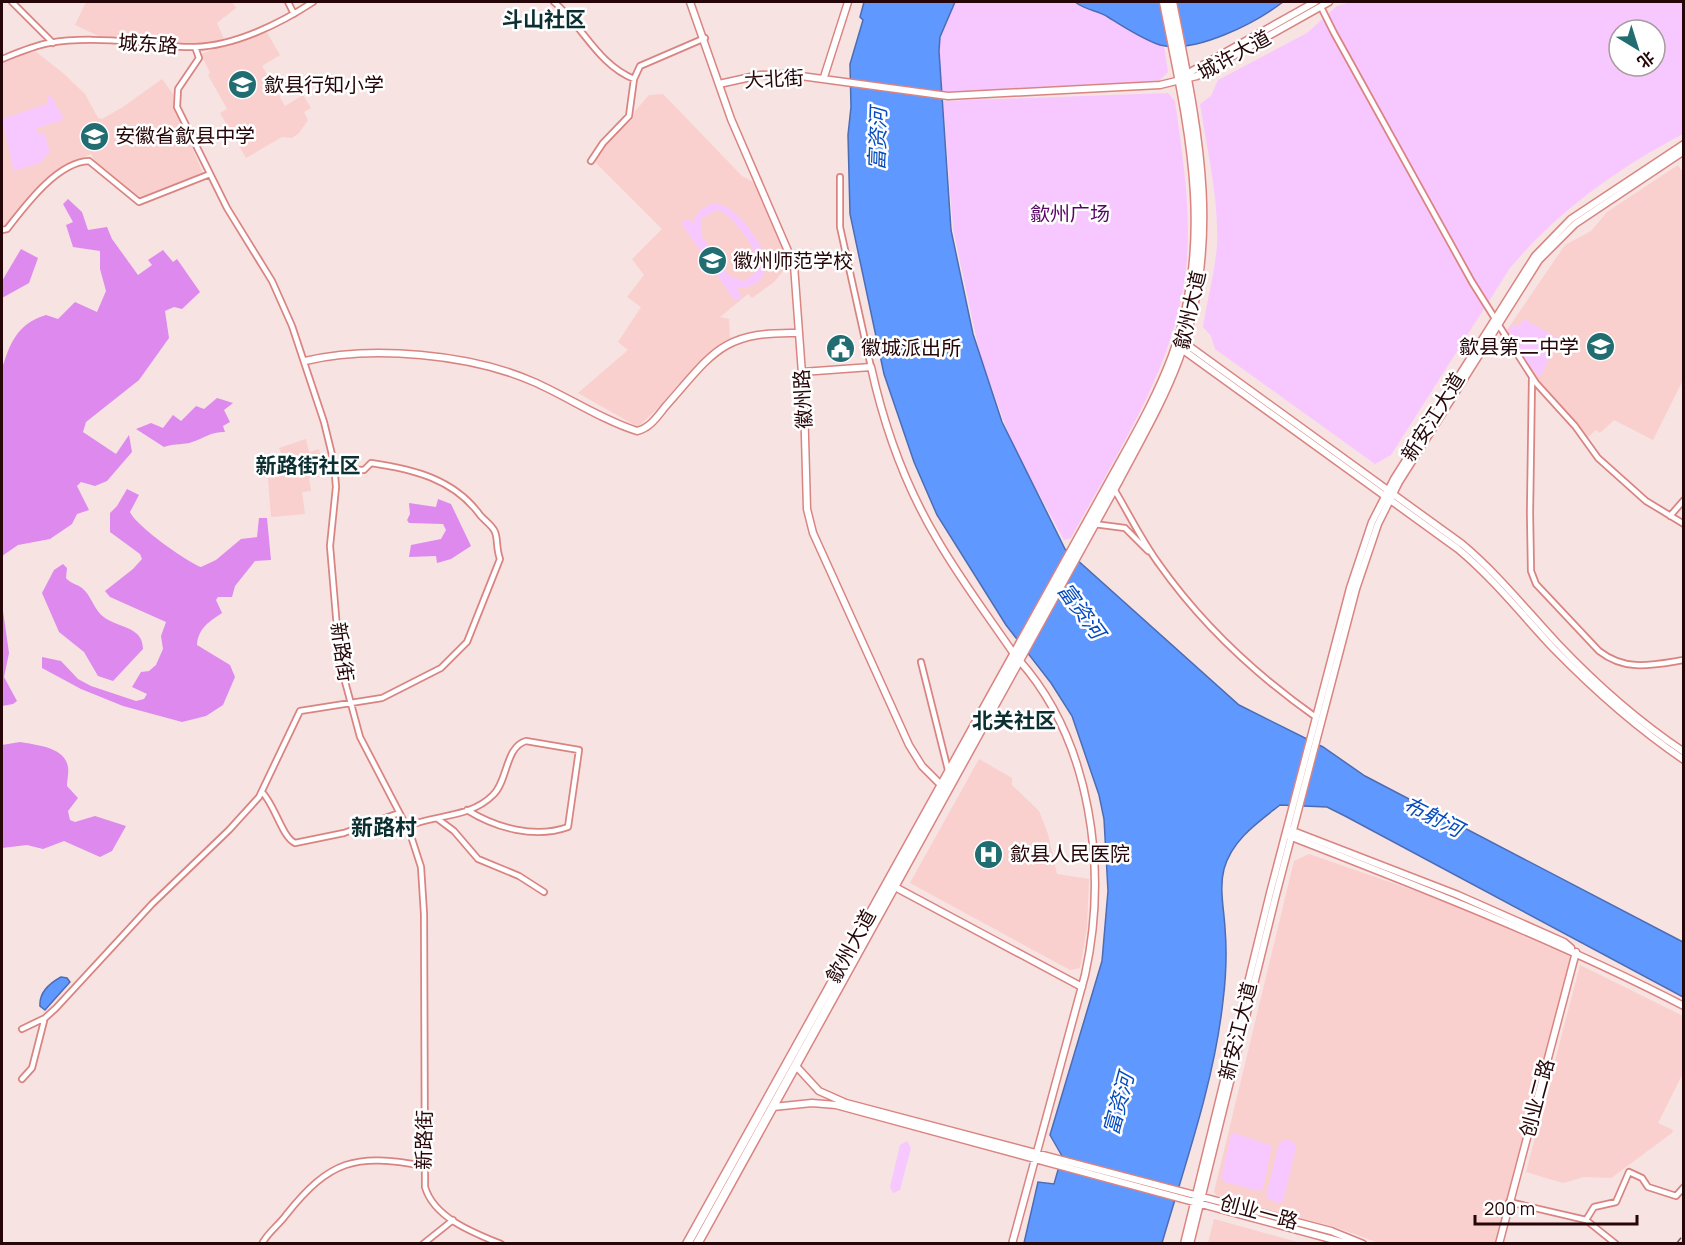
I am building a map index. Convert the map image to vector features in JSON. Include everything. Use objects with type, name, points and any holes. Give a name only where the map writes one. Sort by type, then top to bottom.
[{"type":"highway","points":[[1164,2],[1178,51]]},
{"type":"highway","points":[[1172,2],[1178,51]]},
{"type":"highway","name":"歙州大道","points":[[1078,546],[1094,524],[1157,410],[1180,344],[1193,277],[1197,220],[1184,78],[1178,51]]},
{"type":"highway","name":"歙州大道","points":[[1078,546],[1151,407],[1180,344]]},
{"type":"highway","points":[[1018,654],[1078,546]]},
{"type":"highway","name":"歙州大道","points":[[687,1244],[948,771],[1018,654]]},
{"type":"highway","name":"歙州大道","points":[[697,1244],[895,887],[1018,654]]},
{"type":"street","points":[[12,2],[53,43]]},
{"type":"street","points":[[288,2],[294,14]]},
{"type":"street","name":"城东路","points":[[2,59],[53,43],[135,42],[195,47],[236,39],[294,14],[313,2]]},
{"type":"street","points":[[554,2],[600,54],[619,72],[634,79]]},
{"type":"street","name":"徽州路","points":[[690,2],[705,38],[719,84],[792,259],[802,372],[807,509],[813,533],[909,745],[922,766],[941,784]]},
{"type":"street","points":[[826,78],[848,2]]},
{"type":"street","name":"城许大道","points":[[1184,78],[1315,2]]},
{"type":"street","name":"城许大道","points":[[1184,78],[1329,2]]},
{"type":"street","points":[[1322,4],[1472,282],[1532,378],[1589,443],[1598,458],[1646,501],[1683,524]]},
{"type":"street","points":[[591,161],[603,143],[629,116],[634,79],[645,63],[705,38]]},
{"type":"street","name":"新路街","points":[[195,47],[199,58],[178,89],[177,103],[210,174],[272,281],[304,361],[324,422],[335,469],[330,546],[340,663],[364,748],[406,827],[419,860],[424,914],[424,1183],[428,1197],[453,1220],[473,1233],[501,1244]]},
{"type":"street","name":"大北街","points":[[719,84],[776,74],[826,78],[948,96],[1160,85],[1184,78]]},
{"type":"street","name":"新安江大道","points":[[1316,734],[1317,718],[1354,571],[1389,494],[1527,266],[1561,228],[1683,144]]},
{"type":"street","name":"新安江大道","points":[[1496,320],[1532,270],[1565,232],[1683,151]]},
{"type":"street","points":[[2,230],[7,229],[54,178],[66,168],[82,162],[89,161],[139,202],[210,174]]},
{"type":"street","points":[[840,177],[840,227],[871,367],[895,449],[927,522],[944,551],[1037,681],[1052,707],[1076,765],[1087,806],[1093,847],[1095,894],[1092,936],[1082,987],[1012,1244]]},
{"type":"street","points":[[304,361],[327,356],[362,354],[472,361],[532,381],[637,430],[650,424],[703,364],[732,341],[755,334],[799,333]]},
{"type":"street","points":[[1180,344],[1475,555],[1584,670],[1626,709],[1683,752]]},
{"type":"street","points":[[802,372],[871,367]]},
{"type":"street","points":[[1532,378],[1531,571],[1536,584],[1599,651],[1611,659],[1641,667],[1683,660]]},
{"type":"street","points":[[22,1079],[32,1068],[40,1030],[45,1018],[152,904],[229,830],[262,792],[300,711],[382,698],[441,668],[467,642],[500,559],[496,552],[494,530],[472,502],[444,481],[398,467],[371,463],[364,470],[335,469]]},
{"type":"street","points":[[1114,489],[1157,562]]},
{"type":"street","points":[[1389,494],[1471,560],[1587,681],[1637,726],[1683,760]]},
{"type":"street","name":"新安江大道","points":[[1190,1244],[1289,833],[1360,573],[1389,494]]},
{"type":"street","points":[[1670,516],[1683,500]]},
{"type":"street","points":[[1094,524],[1118,526],[1128,530],[1157,562],[1192,607],[1224,641],[1266,680],[1317,718]]},
{"type":"street","points":[[921,662],[948,771]]},
{"type":"street","points":[[406,827],[425,818],[438,819],[467,810],[496,793],[515,749],[521,743],[526,741],[579,750],[568,826],[553,831],[531,832],[492,823],[467,810]]},
{"type":"street","points":[[262,792],[274,808],[288,838],[295,843],[344,833],[399,813]]},
{"type":"street","points":[[438,819],[454,831],[478,859],[519,876],[544,892]]},
{"type":"street","points":[[1289,833],[1458,895],[1564,942],[1576,952],[1683,1006]]},
{"type":"street","points":[[895,887],[1082,987]]},
{"type":"street","name":"创业二路","points":[[1499,1244],[1576,952]]},
{"type":"street","points":[[22,1029],[45,1018]]},
{"type":"street","points":[[796,1066],[819,1091],[846,1103],[1035,1155]]},
{"type":"street","points":[[773,1107],[812,1103],[836,1106],[1035,1155]]},
{"type":"street","name":"创业一路","points":[[1035,1155],[1199,1199],[1331,1231],[1363,1244]]},
{"type":"street","points":[[262,1244],[304,1193],[339,1166],[385,1161],[424,1166]]},
{"type":"street","points":[[1586,1220],[1594,1207],[1616,1202],[1629,1172],[1642,1178],[1647,1187],[1676,1196],[1683,1187]]},
{"type":"street","name":"新安江大道","points":[[1184,1244],[1199,1199]]},
{"type":"street","name":"创业一路","points":[[1199,1199],[1349,1244]]},
{"type":"street","points":[[1509,1202],[1586,1220],[1617,1244]]},
{"type":"street","points":[[423,1244],[453,1220]]},
{"type":"shaded area","points":[[86,2],[232,2],[236,8],[217,23],[224,39],[196,45],[105,39],[75,25]]},
{"type":"shaded area","name":"歙县行知小学","points":[[265,29],[280,55],[262,66],[285,106],[303,95],[311,108],[304,112],[308,120],[299,133],[292,138],[282,137],[246,158],[220,113],[227,109],[208,75],[210,73],[201,54]]},
{"type":"shaded area","name":"安徽省歙县中学","points":[[35,51],[85,94],[98,118],[102,119],[162,79],[173,94],[173,103],[203,173],[138,200],[95,162],[91,154],[65,166],[2,228],[2,63]]},
{"type":"shaded area","name":"徽州师范学校","points":[[663,94],[742,176],[755,183],[791,262],[774,282],[752,298],[748,294],[720,317],[729,319],[730,338],[693,369],[680,387],[638,427],[578,393],[628,350],[618,342],[641,307],[627,297],[644,275],[632,259],[662,229],[595,162],[600,149],[633,118],[635,111],[649,95]]},
{"type":"shaded area","name":"歙县第二中学","points":[[1678,165],[1684,174],[1683,380],[1653,440],[1614,420],[1600,433],[1596,430],[1587,438],[1541,386],[1507,330],[1565,245],[1591,231],[1607,212]]},
{"type":"shaded area","points":[[68,199],[82,212],[88,230],[107,227],[112,239],[138,275],[152,265],[148,260],[163,250],[173,262],[177,259],[200,292],[182,309],[174,307],[165,311],[169,338],[139,380],[86,422],[83,432],[116,454],[129,435],[132,452],[107,481],[95,486],[81,482],[77,486],[89,510],[77,514],[72,524],[50,539],[18,545],[2,556],[2,369],[8,351],[21,329],[36,319],[46,315],[58,319],[75,302],[97,312],[106,291],[100,269],[100,251],[73,247],[66,225],[73,222],[63,204]]},
{"type":"shaded area","points":[[21,249],[38,258],[29,283],[2,298],[2,281]]},
{"type":"shaded area","points":[[217,398],[233,403],[224,410],[230,422],[223,426],[225,432],[211,434],[189,443],[164,447],[136,429],[151,423],[163,428],[173,415],[181,421],[196,406],[204,409]]},
{"type":"shaded area","points":[[306,439],[309,452],[319,449],[323,470],[318,471],[319,477],[309,478],[311,491],[302,492],[305,514],[271,517],[267,466],[281,453],[279,448]]},
{"type":"shaded area","points":[[127,489],[139,495],[130,512],[134,518],[162,543],[201,567],[216,560],[241,539],[257,537],[259,518],[267,518],[271,560],[255,561],[235,586],[232,597],[218,597],[216,600],[222,613],[205,626],[198,639],[197,645],[230,665],[235,677],[223,705],[206,716],[182,722],[123,706],[81,689],[42,668],[42,657],[61,661],[78,679],[91,686],[136,701],[144,699],[147,694],[132,687],[141,672],[149,671],[156,665],[163,649],[161,636],[166,622],[110,597],[105,591],[142,559],[140,554],[110,532],[110,513]]},
{"type":"shaded area","points":[[438,499],[451,504],[471,546],[451,559],[437,563],[436,556],[409,557],[411,545],[441,539],[446,530],[443,524],[409,523],[407,520],[410,514],[409,503],[436,507]]},
{"type":"shaded area","points":[[63,564],[67,568],[66,578],[85,591],[101,615],[135,632],[142,642],[143,649],[113,681],[98,676],[84,652],[59,632],[42,593],[54,570]]},
{"type":"shaded area","points":[[2,604],[9,653],[4,677],[17,701],[2,706]]},
{"type":"shaded area","points":[[20,742],[49,748],[66,760],[67,786],[78,798],[68,811],[70,820],[75,822],[95,816],[126,826],[112,851],[100,857],[64,841],[43,849],[27,845],[2,848],[2,745]]},
{"type":"shaded area","name":"歙县人民医院","points":[[979,759],[1012,778],[1012,785],[1039,811],[1048,834],[1057,874],[1089,879],[1087,928],[1080,968],[1070,970],[910,883]]},
{"type":"shaded area","points":[[1309,854],[1453,904],[1571,957],[1495,1243],[1379,1243],[1338,1228],[1216,1195],[1214,1192],[1294,861]]},
{"type":"shaded area","points":[[1580,965],[1683,1016],[1683,1073],[1658,1123],[1673,1130],[1672,1133],[1611,1178],[1584,1177],[1563,1183],[1526,1172]]},
{"type":"shaded area","points":[[1214,1219],[1301,1243],[1208,1243]]},
{"type":"green space","points":[[955,2],[1075,2],[1148,40],[1164,45],[1168,72],[1160,80],[1101,86],[941,92],[939,41]]},
{"type":"green space","points":[[1351,2],[1683,2],[1683,134],[1635,161],[1590,192],[1529,247],[1510,268],[1391,455],[1375,464],[1215,349],[1211,336],[1203,327],[1215,266],[1217,227],[1214,192],[1200,104],[1211,96],[1218,80],[1307,33],[1337,6]]},
{"type":"green space","name":"歙州广场","points":[[1168,93],[1175,101],[1187,211],[1187,255],[1178,312],[1168,346],[1140,412],[1071,538],[1064,540],[1012,444],[980,355],[953,229],[943,101]]},
{"type":"green space","points":[[51,96],[64,119],[36,129],[38,134],[44,132],[50,152],[40,163],[14,171],[2,119],[47,104],[47,97]]},
{"type":"green space","points":[[711,204],[728,208],[752,232],[766,258],[763,276],[755,284],[737,288],[742,296],[735,301],[681,223],[688,219],[692,223],[700,210]],"holes":[[[717,210],[724,213],[738,226],[756,255],[758,270],[745,281],[729,276],[701,235],[702,218]]]},
{"type":"green space","points":[[1524,319],[1568,344],[1566,347],[1557,343],[1540,377],[1527,363],[1508,334],[1511,325],[1519,326]]},
{"type":"green space","points":[[1234,1133],[1272,1146],[1263,1188],[1259,1191],[1221,1179],[1231,1134]]},
{"type":"green space","points":[[1284,1139],[1295,1143],[1296,1148],[1283,1201],[1278,1203],[1266,1195],[1279,1144]]},
{"type":"green space","points":[[907,1141],[911,1148],[900,1190],[893,1193],[890,1187],[900,1145]]},
{"type":"water","points":[[864,2],[955,2],[940,37],[939,51],[951,230],[973,334],[1002,422],[1065,549],[1239,705],[1323,747],[1365,776],[1683,942],[1683,997],[1327,807],[1280,805],[1239,841],[1224,869],[1222,891],[1226,964],[1219,1032],[1198,1123],[1162,1243],[1024,1243],[1038,1182],[1054,1184],[1062,1156],[1050,1135],[1102,961],[1108,891],[1104,819],[1099,795],[1072,716],[1051,683],[1006,625],[937,515],[914,462],[884,374],[850,214],[848,135],[851,107],[850,64],[863,20],[860,17]]},
{"type":"water","points":[[1075,2],[1283,2],[1257,19],[1224,35],[1207,41],[1174,47],[1147,40],[1104,15]]},
{"type":"water","points":[[61,977],[67,978],[70,982],[45,1010],[40,1006],[43,993],[49,985]]},
{"type":"railway","points":[[1676,1244],[1684,1234]]},
{"type":"place","name":"歙县行知小学","points":[[243,85]]},
{"type":"place","name":"安徽省歙县中学","points":[[94,136]]},
{"type":"place","name":"徽州师范学校","points":[[712,261]]},
{"type":"place","name":"歙县第二中学","points":[[1600,347]]},
{"type":"place","name":"徽城派出所","points":[[840,348]]},
{"type":"place","name":"歙县人民医院","points":[[989,854]]},
{"type":"district","name":"斗山社区","points":[[544,20]]},
{"type":"district","name":"新路街社区","points":[[308,466]]},
{"type":"district","name":"北关社区","points":[[1014,721]]},
{"type":"district","name":"新路村","points":[[384,827]]},
{"type":"water label","name":"富资河","points":[[878,139]]},
{"type":"water label","name":"富资河","points":[[1081,611]]},
{"type":"water label","name":"布射河","points":[[1433,817]]},
{"type":"water label","name":"富资河","points":[[1119,1104]]}]
